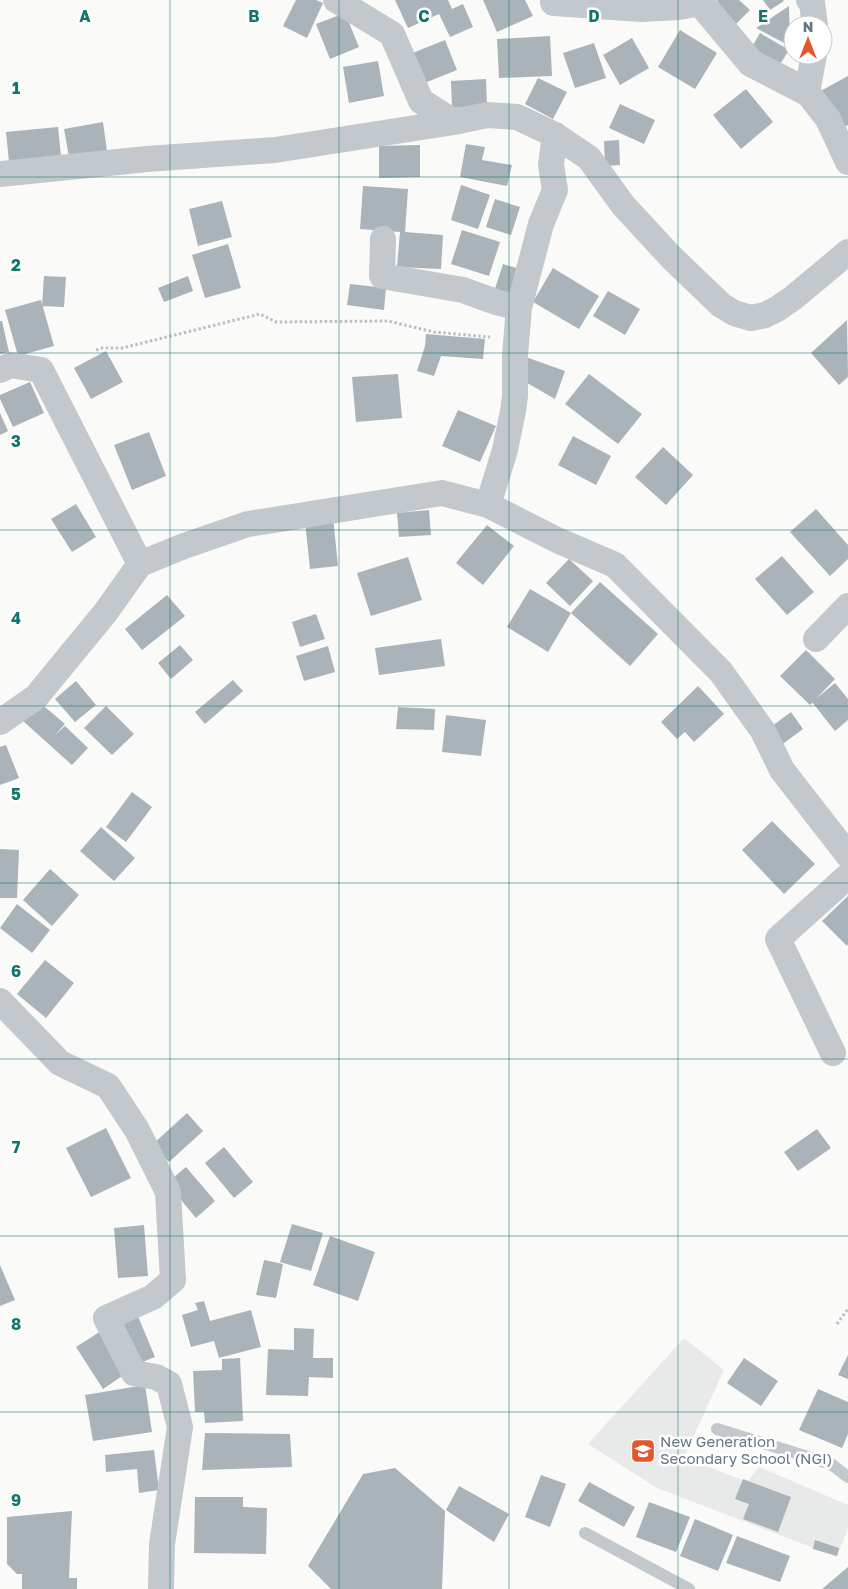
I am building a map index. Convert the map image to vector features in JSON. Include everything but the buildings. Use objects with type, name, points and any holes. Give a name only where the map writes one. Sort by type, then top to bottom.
[{"type":"street","points":[[336,0],[392,34],[421,101],[454,122]]},
{"type":"street","points":[[809,0],[812,4],[814,15]]},
{"type":"street","points":[[554,2],[641,8],[679,6],[699,1],[751,63],[807,92],[828,120],[848,162]]},
{"type":"street","points":[[807,92],[812,65]]},
{"type":"street","points":[[0,174],[147,158],[275,150],[454,122],[486,115],[517,117],[555,135],[589,158],[623,205],[671,257],[720,305],[734,313],[751,318],[777,309],[848,252]]},
{"type":"street","points":[[488,505],[505,450],[513,411],[519,308],[541,224],[555,190],[551,165],[555,135]]},
{"type":"street","points":[[383,239],[382,276],[463,290],[519,308]]},
{"type":"street","points":[[0,370],[11,365],[41,370],[140,564]]},
{"type":"street","points":[[0,722],[36,697],[105,613],[140,564],[184,546],[248,524],[442,493],[488,505],[556,540],[614,565],[721,672],[763,731],[782,770],[848,856]]},
{"type":"street","points":[[816,640],[848,606]]},
{"type":"street","points":[[833,1053],[778,939],[848,876]]},
{"type":"street","points":[[0,1001],[60,1063],[108,1086],[137,1130],[168,1192],[172,1280],[153,1297],[106,1318],[134,1373],[156,1377],[169,1384],[180,1427],[162,1544],[161,1589]]},
{"type":"lane","points":[[717,1429],[832,1464],[848,1477]]},
{"type":"lane","points":[[585,1533],[689,1589]]},
{"type":"path","points":[[96,350],[102,348],[122,348],[260,314],[276,322],[388,321],[434,332],[490,338],[492,344]]},
{"type":"path","points":[[836,1324],[848,1309]]},
{"type":"shaded area","name":"New Generation Secondary School (NGI)","points":[[684,1338],[724,1370],[684,1457],[747,1482],[759,1467],[848,1505],[848,1528],[837,1557],[657,1488],[588,1444]]},
{"type":"place","name":"New Generation Secondary School (NGI)","points":[[643,1451]]}]
